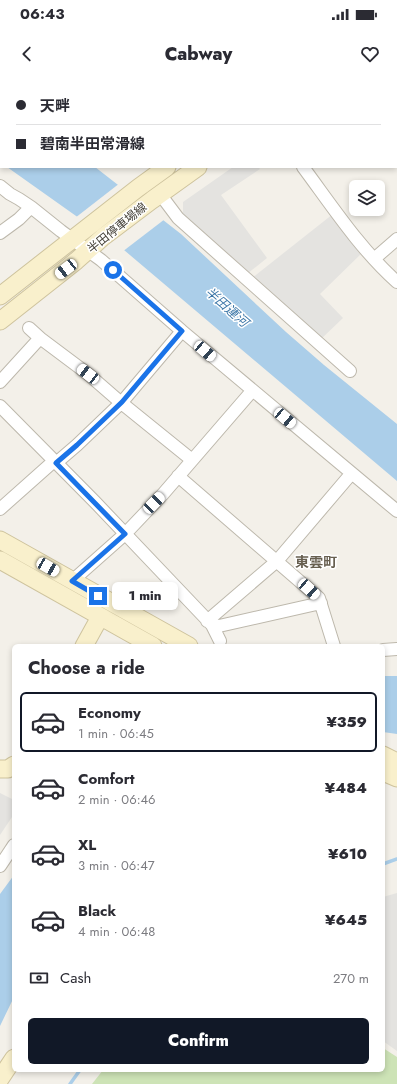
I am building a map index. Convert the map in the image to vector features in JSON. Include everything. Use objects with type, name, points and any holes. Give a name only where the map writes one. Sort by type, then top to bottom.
[{"type":"main road","name":"半田停車場線","points":[[0,296],[138,188],[167,168]]},
{"type":"main road","name":"半田停車場線","points":[[0,321],[76,261],[103,237],[197,168]]},
{"type":"main road","points":[[0,540],[184,644]]},
{"type":"main road","points":[[0,560],[149,644]]},
{"type":"main road","points":[[85,644],[100,617]]},
{"type":"main road","points":[[388,764],[397,778]]},
{"type":"main road","points":[[0,769],[8,769],[12,766]]},
{"type":"main road","points":[[0,1079],[12,1061]]},
{"type":"street","points":[[304,168],[350,230],[374,259],[397,282]]},
{"type":"street","points":[[0,186],[31,207],[101,260],[252,391],[397,511]]},
{"type":"street","points":[[156,197],[350,371]]},
{"type":"street","points":[[0,233],[19,219],[31,207]]},
{"type":"street","points":[[374,259],[397,239]]},
{"type":"street","points":[[29,328],[88,374],[192,460]]},
{"type":"street","points":[[0,509],[77,445],[122,402],[182,331]]},
{"type":"street","points":[[0,382],[40,338]]},
{"type":"street","points":[[72,581],[125,534],[252,391]]},
{"type":"street","points":[[0,406],[125,534],[209,623],[220,641]]},
{"type":"street","points":[[209,623],[277,561],[351,474]]},
{"type":"street","points":[[178,476],[319,598],[333,644]]},
{"type":"street","points":[[209,623],[219,626],[321,603]]},
{"type":"street","points":[[385,650],[397,649]]},
{"type":"street","points":[[0,866],[12,848]]},
{"type":"green space","points":[[385,1049],[397,1057],[397,1084],[92,1084],[101,1072],[385,1072]]},
{"type":"shaded area","points":[[232,168],[259,168],[260,169],[221,195],[267,258],[247,274],[183,215],[183,202]]},
{"type":"shaded area","points":[[333,214],[363,252],[320,294],[343,318],[319,341],[252,278]]},
{"type":"shaded area","points":[[0,793],[12,799],[12,817],[0,835]]},
{"type":"shaded area","points":[[397,893],[397,1051],[385,1042],[385,896]]},
{"type":"water","name":"半田運河","points":[[8,168],[96,168],[181,234],[286,332],[397,424],[397,481],[124,250]]},
{"type":"water","points":[[385,676],[397,676],[397,734],[385,732]]},
{"type":"water","points":[[12,878],[12,1001],[0,1026],[0,894]]},
{"type":"pier","points":[[120,183],[165,219],[122,252],[75,218]]},
{"type":"waterway","points":[[385,863],[397,859]]},
{"type":"waterway","points":[[70,1084],[79,1072]]},
{"type":"district","name":"東雲町","points":[[316,562]]},
{"type":"route","points":[[98,596],[72,581],[125,534],[56,463],[122,402],[182,331],[113,270]]}]
